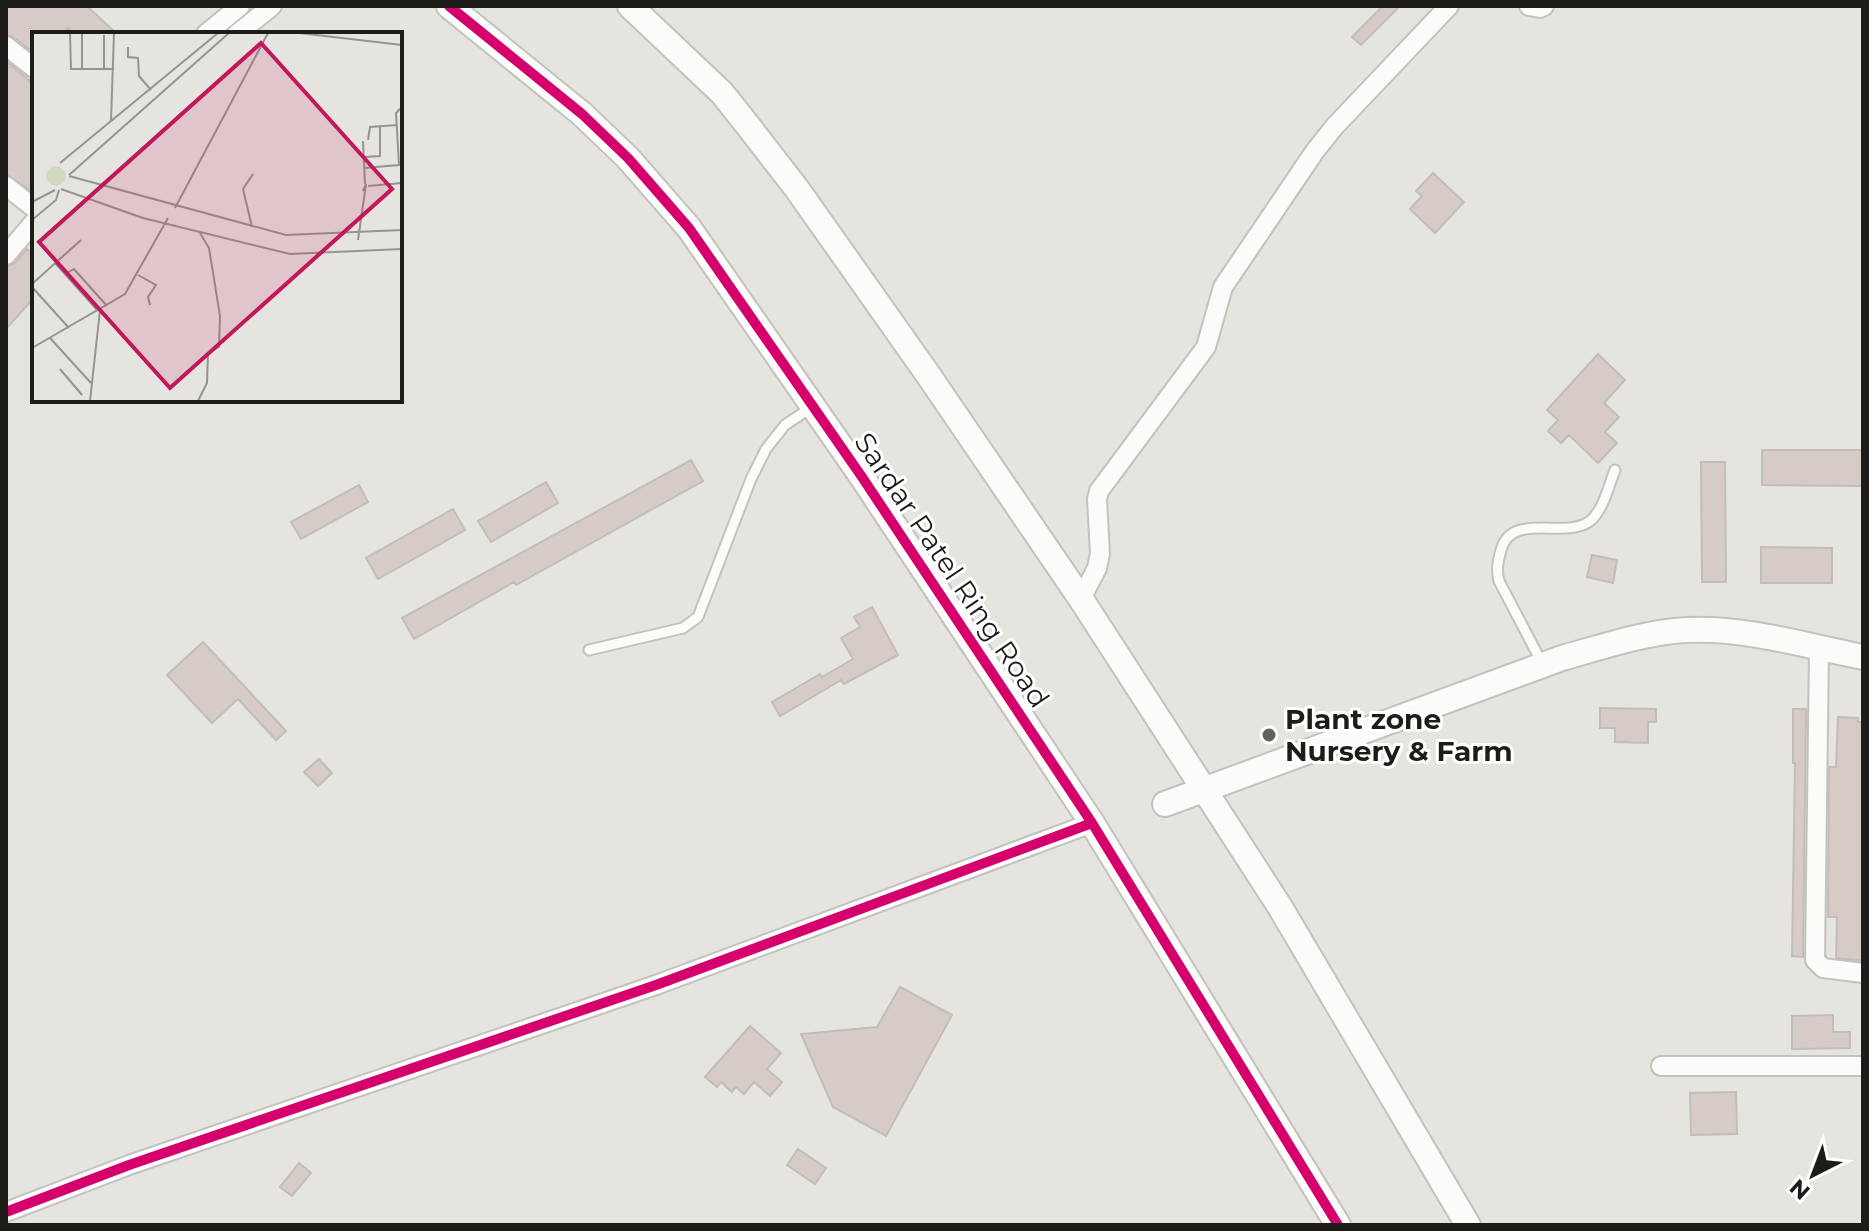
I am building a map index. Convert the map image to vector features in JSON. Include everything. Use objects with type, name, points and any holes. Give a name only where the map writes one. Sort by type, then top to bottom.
[{"type":"street","points":[[208,32],[240,6]]},
{"type":"street","points":[[240,32],[272,6]]},
{"type":"street","name":"Sardar Patel Ring Road","points":[[449,6],[582,114],[648,179],[689,228],[1092,823],[1215,1019],[1338,1225]]},
{"type":"street","points":[[630,6],[722,93],[787,176],[929,376],[1081,599],[1280,907],[1468,1225]]},
{"type":"street","points":[[1081,599],[1097,568],[1100,554],[1099,491],[1206,347],[1223,287],[1335,126],[1449,6]]},
{"type":"street","points":[[1529,6],[1544,6]]},
{"type":"street","points":[[6,46],[32,66]]},
{"type":"street","points":[[6,186],[32,206]]},
{"type":"street","points":[[6,255],[32,224]]},
{"type":"street","points":[[1165,804],[1543,665],[1628,640],[1687,630],[1741,632],[1863,657]]},
{"type":"street","points":[[1819,649],[1815,960],[1823,968],[1863,973]]},
{"type":"street","points":[[6,1212],[129,1165],[656,985],[1092,823]]},
{"type":"street","points":[[1661,1066],[1863,1066]]},
{"type":"lane","points":[[589,650],[694,623],[766,449],[785,425],[813,407]]},
{"type":"lane","points":[[1543,665],[1499,581],[1497,567],[1503,544],[1508,536],[1518,530],[1574,527],[1590,521],[1596,515],[1615,470]]},
{"type":"building","points":[[6,6],[87,6],[115,32],[72,32],[68,28],[64,32],[32,32],[30,50],[6,34]]},
{"type":"building","points":[[1383,6],[1400,6],[1361,45],[1352,37]]},
{"type":"building","points":[[6,61],[32,82],[32,188],[30,190],[6,174]]},
{"type":"building","points":[[1433,173],[1464,202],[1435,233],[1410,209],[1422,196],[1416,191]]},
{"type":"building","points":[[27,249],[32,253],[32,300],[6,329],[6,267],[15,263]]},
{"type":"building","points":[[1598,354],[1625,380],[1604,403],[1619,417],[1605,432],[1617,443],[1598,463],[1569,435],[1561,443],[1548,431],[1558,420],[1547,410]]},
{"type":"building","points":[[1762,450],[1863,450],[1863,486],[1762,485]]},
{"type":"building","points":[[691,460],[703,481],[414,639],[402,618]]},
{"type":"building","points":[[1701,462],[1725,462],[1726,582],[1702,582]]},
{"type":"building","points":[[546,482],[558,503],[491,542],[478,521]]},
{"type":"building","points":[[359,485],[368,502],[301,539],[291,522]]},
{"type":"building","points":[[453,509],[465,530],[378,579],[366,558]]},
{"type":"building","points":[[1761,547],[1832,548],[1832,583],[1761,583]]},
{"type":"building","points":[[1592,555],[1617,560],[1613,583],[1587,577]]},
{"type":"building","points":[[872,607],[898,655],[844,684],[841,680],[780,716],[772,702],[853,659],[841,638],[860,627],[854,617]]},
{"type":"building","points":[[203,642],[286,731],[276,740],[238,699],[212,723],[167,675]]},
{"type":"building","points":[[1600,708],[1656,709],[1656,722],[1648,722],[1648,743],[1615,742],[1615,728],[1600,728]]},
{"type":"building","points":[[1793,709],[1806,709],[1803,957],[1792,956]]},
{"type":"building","points":[[1838,717],[1858,718],[1858,722],[1863,722],[1863,961],[1836,958],[1837,917],[1828,917],[1829,767],[1836,767]]},
{"type":"building","points":[[319,759],[332,773],[318,786],[304,772]]},
{"type":"building","points":[[900,987],[952,1015],[886,1136],[833,1107],[801,1034],[877,1027]]},
{"type":"building","points":[[1833,1015],[1833,1032],[1850,1032],[1850,1048],[1792,1049],[1792,1016]]},
{"type":"building","points":[[750,1026],[781,1053],[767,1069],[782,1082],[770,1096],[754,1082],[744,1094],[736,1087],[732,1092],[721,1082],[717,1087],[705,1077]]},
{"type":"building","points":[[1736,1092],[1737,1134],[1691,1135],[1690,1093]]},
{"type":"building","points":[[798,1149],[826,1168],[815,1184],[787,1165]]},
{"type":"building","points":[[299,1163],[311,1173],[292,1196],[280,1187]]},
{"type":"cycle path","points":[[449,6],[582,114],[628,158],[689,228],[862,477],[1092,823],[1338,1225]]},
{"type":"cycle path","points":[[6,1212],[129,1165],[656,985],[1092,823]]},
{"type":"place","name":"Plant zone Nursery & Farm","points":[[1269,735]]}]
